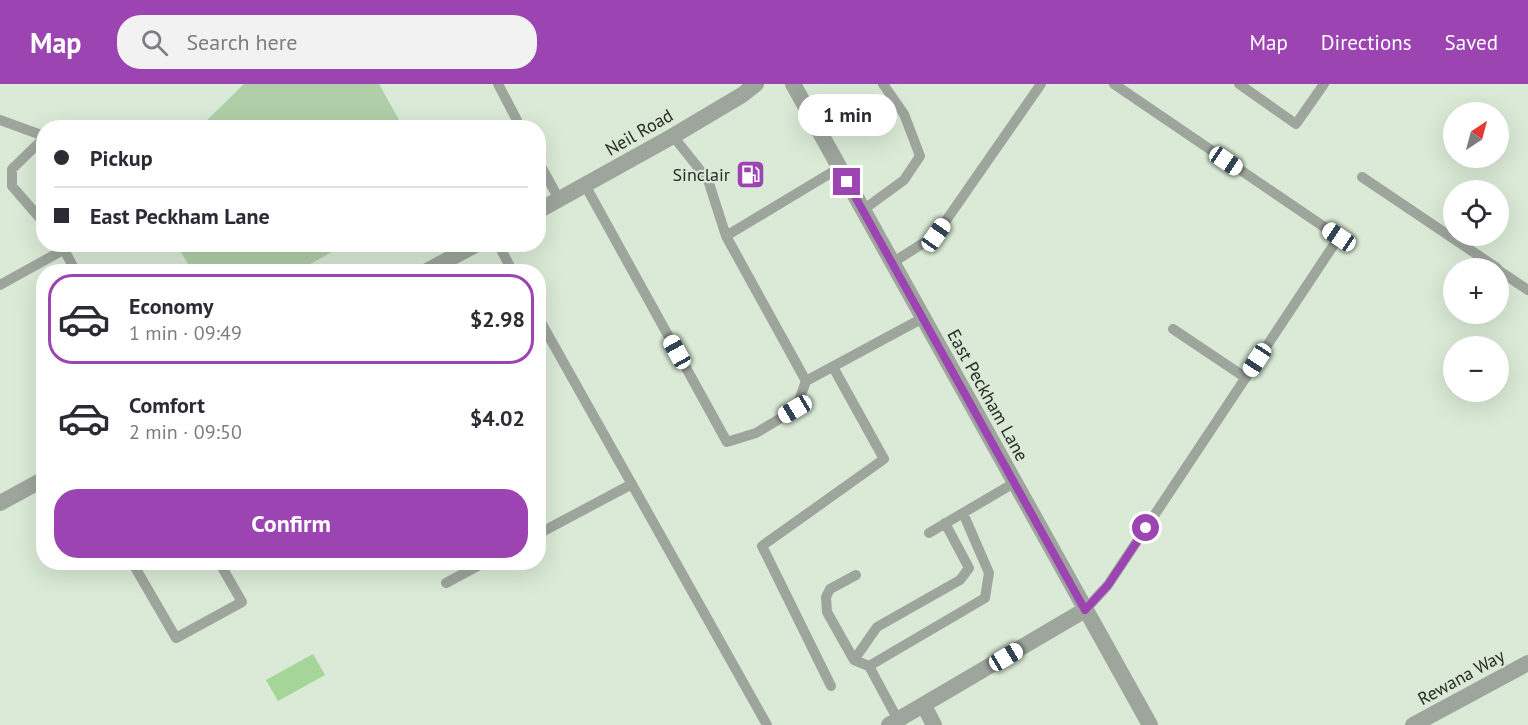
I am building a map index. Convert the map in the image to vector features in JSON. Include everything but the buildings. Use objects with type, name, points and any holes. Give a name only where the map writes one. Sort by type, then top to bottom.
[{"type":"street","name":"Neil Road","points":[[546,206],[673,136],[742,95],[756,84]]},
{"type":"street","name":"East Peckham Lane","points":[[793,84],[1150,725]]},
{"type":"street","points":[[440,264],[462,252]]},
{"type":"street","points":[[0,503],[36,483]]},
{"type":"street","points":[[894,723],[1085,610]]},
{"type":"street","name":"Rewana Way","points":[[1413,725],[1528,663]]},
{"type":"street","points":[[924,706],[934,725]]},
{"type":"lane","points":[[498,84],[517,120]]},
{"type":"lane","points":[[863,210],[904,180],[920,156],[904,114],[883,84]]},
{"type":"lane","points":[[892,262],[936,235],[1041,84]]},
{"type":"lane","points":[[1085,610],[1108,585],[1339,237],[1114,84]]},
{"type":"lane","points":[[1239,84],[1296,124],[1324,84]]},
{"type":"lane","points":[[0,120],[36,134]]},
{"type":"lane","points":[[673,136],[708,180],[726,236],[806,381]]},
{"type":"lane","points":[[36,145],[12,169],[12,186],[36,214]]},
{"type":"lane","points":[[726,236],[839,168]]},
{"type":"lane","points":[[546,175],[559,199]]},
{"type":"lane","points":[[1362,177],[1482,258]]},
{"type":"lane","points":[[585,185],[727,442],[756,433],[795,409],[806,381],[923,318]]},
{"type":"lane","points":[[0,285],[55,252]]},
{"type":"lane","points":[[1509,277],[1528,290]]},
{"type":"lane","points":[[1173,329],[1246,378]]},
{"type":"lane","points":[[546,331],[767,725]]},
{"type":"lane","points":[[831,686],[762,546],[884,459],[833,367]]},
{"type":"lane","points":[[929,533],[1014,483]]},
{"type":"lane","points":[[546,530],[632,484]]},
{"type":"lane","points":[[869,666],[985,598],[989,573],[963,513]]},
{"type":"lane","points":[[854,660],[877,627],[960,580],[969,567],[945,523]]},
{"type":"lane","points":[[137,570],[176,638],[242,602],[224,570]]},
{"type":"lane","points":[[446,583],[470,570]]},
{"type":"lane","points":[[856,574],[830,589],[826,597],[827,612],[854,660],[869,666],[894,723]]},
{"type":"shaded area","points":[[244,84],[379,84],[399,120],[207,120]]},
{"type":"shaded area","points":[[181,252],[332,252],[310,264],[188,264]]},
{"type":"shaded area","points":[[313,654],[325,675],[278,701],[266,680]]},
{"type":"place","name":"Sinclair","points":[[751,174]]},
{"type":"route","points":[[847,182],[1085,610],[1108,585],[1146,528]]}]
